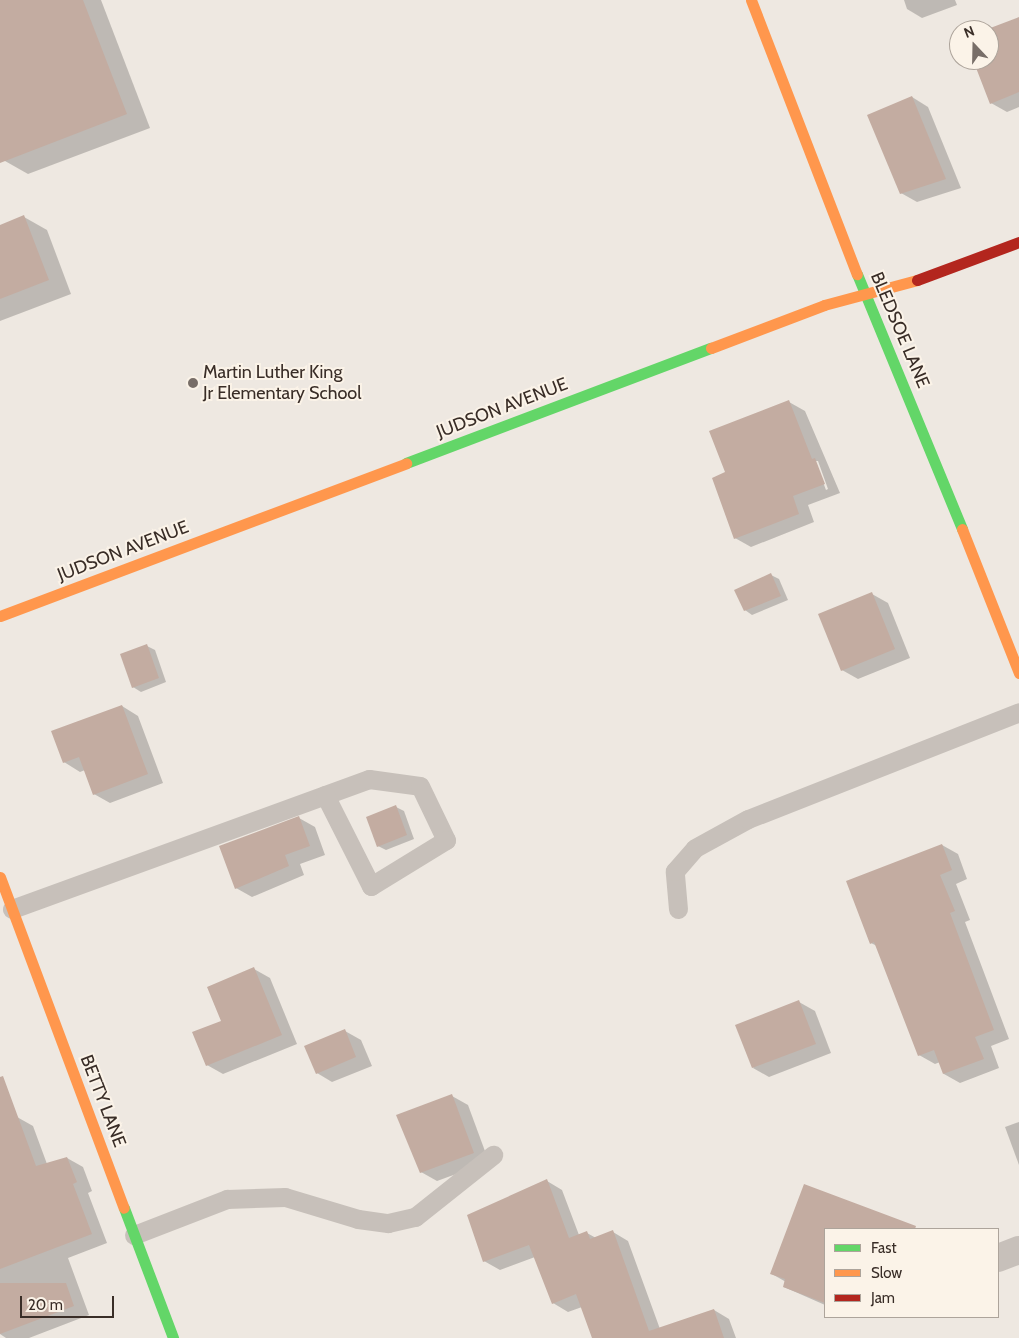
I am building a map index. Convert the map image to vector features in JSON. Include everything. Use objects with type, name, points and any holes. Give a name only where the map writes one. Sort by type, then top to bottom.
[{"type":"street","name":"BLEDSOE LANE","points":[[751,0],[865,295],[924,432],[1019,673]]},
{"type":"street","name":"JUDSON AVENUE","points":[[0,616],[824,305],[896,288],[1019,242]]},
{"type":"street","name":"BETTY LANE","points":[[0,877],[173,1338]]},
{"type":"street","points":[[999,1258],[1019,1250]]},
{"type":"lane","points":[[678,909],[675,871],[695,848],[748,819],[1019,712]]},
{"type":"lane","points":[[12,910],[325,795],[369,779],[420,786],[446,840],[371,886],[325,795]]},
{"type":"lane","points":[[134,1235],[227,1199],[285,1197],[358,1219],[388,1223],[415,1217],[493,1154]]},
{"type":"building","points":[[0,0],[83,0],[127,114],[0,163]]},
{"type":"building","points":[[1019,17],[1019,92],[990,104],[977,70],[999,70],[999,25]]},
{"type":"building","points":[[912,96],[946,179],[900,194],[867,115]]},
{"type":"building","points":[[24,215],[49,280],[0,299],[0,225]]},
{"type":"building","points":[[789,400],[812,459],[815,458],[825,484],[793,496],[799,514],[734,539],[712,478],[725,472],[709,431]]},
{"type":"building","points":[[771,573],[781,596],[744,611],[734,590]]},
{"type":"building","points":[[872,592],[895,649],[841,671],[818,614]]},
{"type":"building","points":[[147,644],[159,678],[132,688],[120,654]]},
{"type":"building","points":[[122,705],[148,774],[93,795],[79,757],[63,763],[51,731]]},
{"type":"building","points":[[396,805],[407,835],[377,847],[366,817]]},
{"type":"building","points":[[299,816],[310,846],[285,855],[289,866],[235,889],[219,846]]},
{"type":"building","points":[[942,844],[952,870],[940,875],[955,911],[950,913],[994,1030],[975,1037],[984,1059],[943,1074],[934,1050],[918,1056],[874,942],[870,944],[846,881]]},
{"type":"building","points":[[254,967],[282,1035],[206,1066],[192,1032],[221,1021],[207,987]]},
{"type":"building","points":[[799,1000],[816,1044],[752,1068],[735,1025]]},
{"type":"building","points":[[345,1029],[356,1057],[316,1074],[304,1046]]},
{"type":"building","points":[[3,1076],[36,1166],[67,1157],[77,1182],[73,1184],[92,1234],[0,1269],[0,1077]]},
{"type":"building","points":[[452,1094],[474,1153],[420,1173],[396,1115]]},
{"type":"building","points":[[547,1179],[569,1238],[587,1231],[590,1239],[613,1230],[649,1331],[714,1309],[724,1338],[592,1338],[576,1294],[552,1304],[529,1245],[483,1262],[467,1215]]},
{"type":"building","points":[[804,1184],[916,1226],[915,1228],[824,1228],[824,1303],[783,1287],[785,1279],[770,1274]]},
{"type":"building","points":[[0,1283],[66,1283],[74,1306],[0,1334]]},
{"type":"traffic: fast","points":[[857,274],[962,529]]},
{"type":"traffic: fast","points":[[406,463],[711,348]]},
{"type":"traffic: fast","points":[[124,1208],[173,1338]]},
{"type":"traffic: slow","points":[[751,0],[857,274]]},
{"type":"traffic: slow","points":[[711,348],[824,305],[917,280]]},
{"type":"traffic: slow","points":[[0,616],[406,463]]},
{"type":"traffic: slow","points":[[962,529],[1019,673]]},
{"type":"traffic: slow","points":[[0,877],[124,1208]]},
{"type":"traffic: jam","points":[[917,280],[1019,242]]},
{"type":"place","name":"Martin Luther King Jr Elementary School","points":[[193,383]]}]
